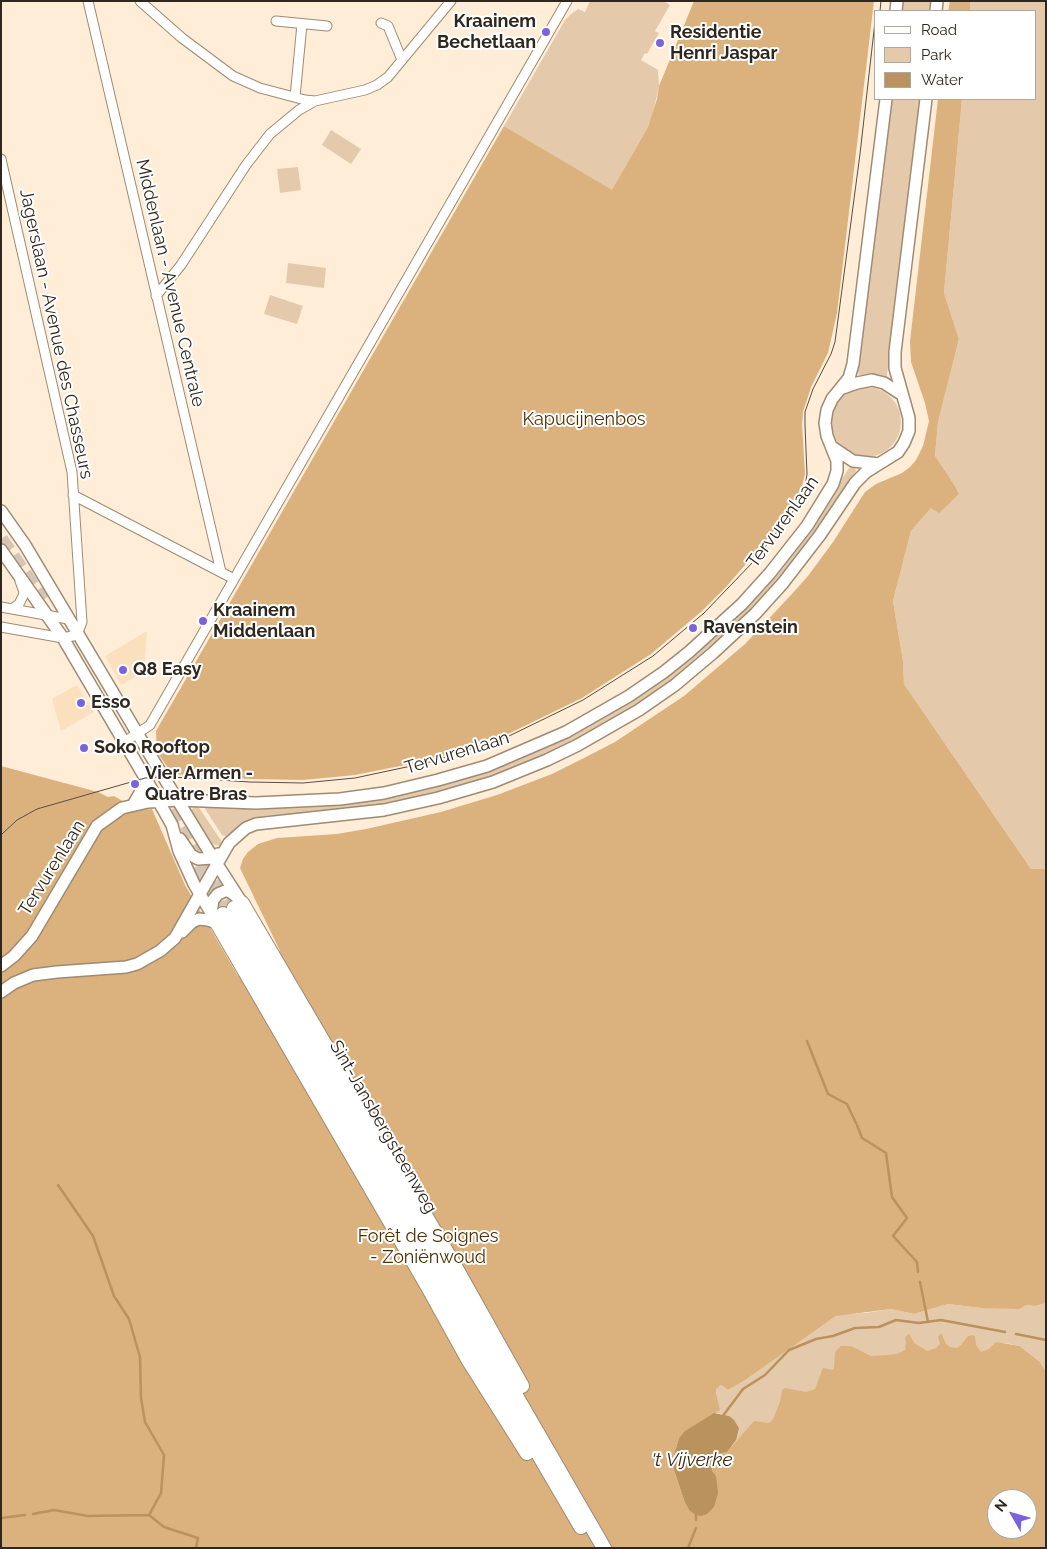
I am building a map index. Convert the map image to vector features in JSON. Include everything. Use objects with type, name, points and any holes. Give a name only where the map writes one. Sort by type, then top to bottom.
[{"type":"highway","name":"Sint-Jansbergsteenweg","points":[[226,912],[584,1532],[598,1545]]},
{"type":"highway","name":"Sint-Jansbergsteenweg","points":[[226,912],[598,1545]]},
{"type":"main road","name":"Tervurenlaan","points":[[1,966],[22,948],[40,922],[97,826],[114,813],[133,805],[178,800],[256,803],[340,799],[384,793],[487,766],[539,745],[593,717],[664,672],[690,652],[742,604],[770,573],[807,526],[833,484],[837,471],[837,461],[827,436],[825,423],[827,410],[832,399],[849,378],[856,350],[886,100]]},
{"type":"main road","name":"Tervurenlaan","points":[[215,861],[229,843],[246,828],[259,823],[384,810],[438,798],[493,782],[547,760],[608,729],[675,685],[714,654],[755,614],[783,583],[820,535],[860,477],[898,452],[909,431],[909,418],[895,368],[895,352],[926,100]]},
{"type":"main road","points":[[840,389],[872,380],[884,383],[901,394]]},
{"type":"main road","points":[[832,447],[853,461],[879,464]]},
{"type":"main road","points":[[1,511],[25,545],[77,635],[215,861],[226,912]]},
{"type":"main road","points":[[1,550],[16,569],[62,638],[186,849],[191,855],[198,858],[215,861]]},
{"type":"main road","points":[[133,805],[147,781]]},
{"type":"main road","points":[[172,825],[179,851],[199,894],[226,912]]},
{"type":"main road","points":[[175,938],[215,861]]},
{"type":"main road","points":[[1,992],[14,983],[33,975],[115,968],[137,964],[160,951],[192,922],[199,919],[208,920],[226,912]]},
{"type":"street","name":"Middenlaan - Avenue Centrale","points":[[88,1],[221,572]]},
{"type":"street","points":[[140,1],[182,38],[233,76],[260,88],[315,101]]},
{"type":"street","points":[[156,296],[181,265],[246,165],[270,134],[315,101],[366,90],[388,77],[451,1]]},
{"type":"street","points":[[124,742],[150,725],[567,1]]},
{"type":"street","points":[[276,21],[327,26]]},
{"type":"street","points":[[381,23],[388,26],[402,60]]},
{"type":"street","points":[[295,97],[302,24]]},
{"type":"street","name":"Jagerslaan - Avenue des Chasseurs","points":[[1,159],[72,472],[82,622],[77,635]]},
{"type":"street","points":[[73,495],[234,579]]},
{"type":"street","points":[[12,609],[19,604],[24,594],[16,569]]},
{"type":"street","points":[[1,607],[68,619]]},
{"type":"street","points":[[1,627],[62,638],[77,635]]},
{"type":"shaded area","points":[[147,631],[144,672],[121,685],[105,656]]},
{"type":"shaded area","points":[[77,685],[94,712],[61,731],[52,699]]},
{"type":"green space","points":[[590,1],[664,1],[670,5],[655,31],[659,33],[647,54],[645,53],[641,60],[658,70],[659,86],[653,113],[648,127],[612,191],[504,126],[565,20],[578,9],[585,12]]},
{"type":"green space","name":"Kapucijnenbos","points":[[694,1],[874,1],[837,313],[828,353],[811,387],[803,412],[805,474],[802,486],[790,512],[727,586],[702,611],[651,654],[582,698],[506,735],[430,760],[355,775],[303,780],[172,774],[157,752],[156,731],[504,126],[612,190],[648,127],[659,86]]},
{"type":"green space","points":[[901,1],[931,1],[930,10],[900,10]]},
{"type":"green space","points":[[950,1],[970,1],[970,10],[948,10]]},
{"type":"green space","points":[[970,1],[1046,1],[1046,869],[1031,869],[904,684],[903,661],[893,601],[911,531],[931,508],[959,494],[935,457],[938,422],[959,339],[944,293],[962,100],[1037,100],[1037,10],[970,10]]},
{"type":"green space","points":[[890,100],[920,100],[887,375],[886,378],[859,375],[857,370]]},
{"type":"green space","name":"Forêt de Soignes - Zoniënwoud","points":[[938,100],[962,100],[944,293],[959,339],[938,422],[935,456],[959,494],[939,513],[931,508],[911,531],[893,601],[903,661],[904,684],[1031,869],[1046,869],[1046,1303],[1035,1306],[1026,1305],[1019,1309],[981,1308],[948,1304],[914,1314],[891,1309],[836,1316],[744,1381],[728,1390],[721,1385],[717,1388],[716,1393],[720,1410],[686,1431],[679,1438],[673,1458],[674,1470],[689,1510],[716,1476],[712,1471],[712,1460],[715,1454],[727,1452],[754,1421],[769,1423],[773,1419],[780,1402],[782,1390],[785,1388],[806,1392],[815,1389],[823,1368],[832,1370],[834,1368],[835,1352],[841,1346],[851,1346],[871,1356],[888,1355],[897,1354],[905,1350],[905,1338],[908,1334],[914,1343],[927,1351],[936,1348],[940,1344],[938,1337],[941,1333],[946,1344],[957,1348],[968,1336],[973,1335],[975,1336],[976,1345],[981,1352],[989,1349],[996,1342],[1020,1346],[1040,1362],[1046,1372],[1046,1548],[1,1548],[1,766],[98,792],[108,797],[114,796],[138,810],[152,809],[185,885],[238,976],[280,951],[240,868],[248,852],[258,844],[277,838],[337,834],[441,812],[497,795],[552,774],[615,742],[684,696],[745,644],[808,576],[833,542],[865,492],[876,484],[902,473],[910,467],[923,446],[929,421],[911,362],[910,341]]},
{"type":"green space","points":[[331,130],[361,149],[351,164],[322,145]]},
{"type":"green space","points":[[298,167],[301,190],[280,193],[277,169]]},
{"type":"green space","points":[[288,263],[326,268],[324,288],[286,283]]},
{"type":"green space","points":[[270,295],[303,306],[297,324],[264,314]]},
{"type":"green space","points":[[873,387],[886,393],[895,402],[899,408],[901,422],[899,436],[891,447],[880,455],[859,457],[852,455],[841,447],[833,436],[831,415],[833,408],[841,397],[852,389]]},
{"type":"green space","points":[[852,466],[856,471],[797,558],[743,620],[667,685],[622,715],[587,735],[554,752],[492,777],[460,787],[388,804],[311,813],[264,816],[243,824],[227,837],[222,835],[205,809],[207,806],[271,808],[336,804],[499,766],[696,651],[831,496]]},
{"type":"green space","points":[[195,805],[198,806],[222,842],[219,846],[213,844],[191,811]]},
{"type":"green space","points":[[1046,1303],[1046,1372],[1040,1362],[1020,1346],[1005,1343],[696,1515],[723,1414],[714,1413],[717,1388],[721,1385],[728,1390],[744,1381],[836,1316],[842,1314],[891,1309],[914,1314],[948,1304],[981,1308],[1035,1306]]},
{"type":"water","name":"'t Vijverke","points":[[714,1413],[729,1416],[739,1428],[736,1440],[727,1452],[716,1454],[712,1460],[712,1471],[716,1476],[718,1493],[714,1507],[707,1514],[701,1516],[689,1510],[685,1503],[674,1470],[673,1458],[679,1438],[685,1431]]},
{"type":"waterway","points":[[807,1041],[828,1094],[847,1104],[856,1123]]},
{"type":"waterway","points":[[857,1125],[862,1138],[886,1153],[892,1197],[907,1218],[893,1236],[917,1262],[918,1272]]},
{"type":"waterway","points":[[58,1185],[93,1236],[114,1296],[129,1319],[140,1357],[141,1398],[145,1422],[164,1455],[161,1493],[149,1515]]},
{"type":"waterway","points":[[920,1282],[928,1322]]},
{"type":"waterway","points":[[722,1417],[743,1389],[765,1375],[789,1350],[816,1339],[833,1336],[855,1328],[879,1327],[896,1320],[919,1323],[941,1320],[1005,1332]]},
{"type":"waterway","points":[[1016,1334],[1046,1340]]},
{"type":"waterway","points":[[33,1514],[54,1510],[88,1516],[149,1515],[164,1527],[198,1538],[196,1548]]},
{"type":"waterway","points":[[696,1514],[696,1520]]},
{"type":"waterway","points":[[1,1518],[25,1515]]},
{"type":"waterway","points":[[688,1548],[696,1528]]},
{"type":"tunnel","points":[[1,539],[43,600]]},
{"type":"tunnel","points":[[165,789],[234,908]]},
{"type":"tunnel","points":[[187,848],[223,914]]},
{"type":"tram line","points":[[880,10],[881,1]]},
{"type":"tram line","points":[[1,835],[17,820],[37,809],[145,778],[172,777],[303,783],[355,778],[430,762],[507,737],[583,700],[653,656],[704,613],[753,562],[792,513],[805,487],[807,474],[805,412],[813,389],[835,342],[874,31]]},
{"type":"place","name":"Kraainem Bechetlaan","points":[[546,32]]},
{"type":"place","name":"Residentie Henri Jaspar","points":[[660,43]]},
{"type":"place","name":"Kraainem Middenlaan","points":[[203,621]]},
{"type":"place","name":"Ravenstein","points":[[693,628]]},
{"type":"place","name":"Q8 Easy","points":[[123,670]]},
{"type":"place","name":"Esso","points":[[81,703]]},
{"type":"place","name":"Soko Rooftop","points":[[84,748]]},
{"type":"place","name":"Vier Armen - Quatre Bras","points":[[135,784]]}]
